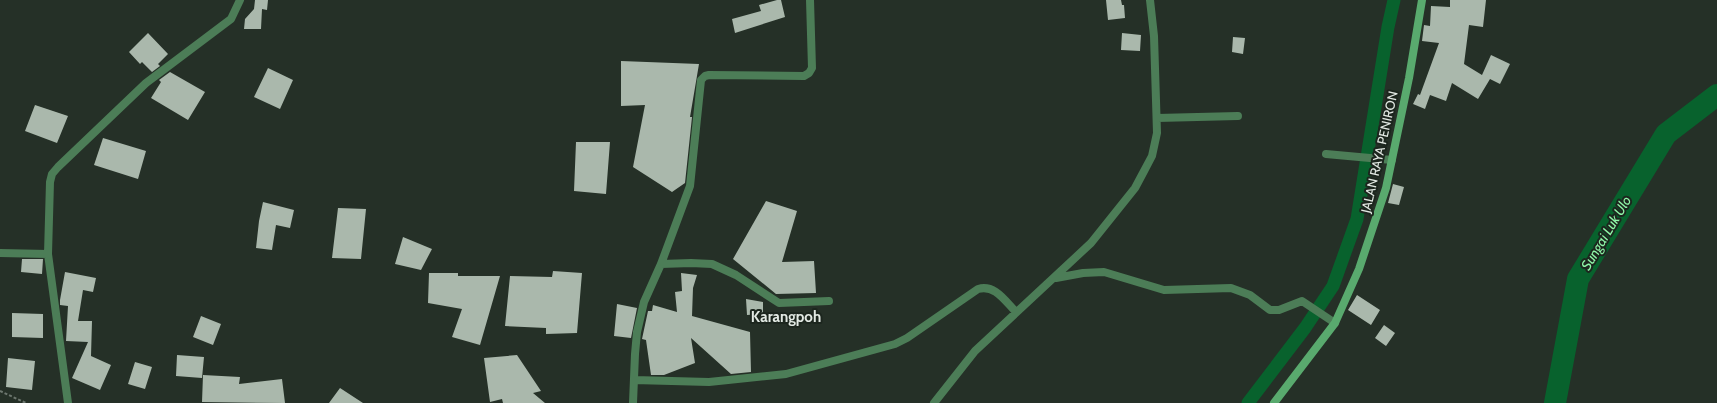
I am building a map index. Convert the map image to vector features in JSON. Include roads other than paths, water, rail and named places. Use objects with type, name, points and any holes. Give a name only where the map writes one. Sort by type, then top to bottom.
[{"type":"main road","name":"JALAN RAYA PENIRON","points":[[1274,403],[1335,323],[1361,262],[1386,188],[1409,78],[1422,0]]},
{"type":"street","points":[[68,403],[48,254],[50,182],[55,170],[146,83],[231,19],[240,0]]},
{"type":"street","points":[[633,403],[637,332],[644,302],[661,264],[690,186],[702,80],[705,76],[709,75],[804,76],[809,73],[812,68],[810,0]]},
{"type":"street","points":[[934,403],[975,351],[1016,312],[1056,278],[1091,243],[1135,188],[1152,156],[1157,133],[1154,36],[1150,0]]},
{"type":"street","points":[[1157,118],[1238,116]]},
{"type":"street","points":[[1326,154],[1392,160]]},
{"type":"street","points":[[0,253],[48,254]]},
{"type":"street","points":[[661,264],[712,264],[735,275],[779,303],[829,301]]},
{"type":"street","points":[[1056,278],[1083,273],[1104,272],[1164,290],[1231,288],[1250,295],[1270,310],[1279,310],[1300,301],[1304,302],[1335,323]]},
{"type":"street","points":[[634,380],[709,382],[794,372],[895,344],[907,338],[978,289],[982,288],[994,290],[1016,312]]},
{"type":"waterway","points":[[1248,403],[1305,328],[1333,286],[1357,219],[1388,27],[1394,0]]},
{"type":"waterway","name":"Sungai Luk Ulo","points":[[1555,403],[1578,279],[1666,134],[1717,95]]},
{"type":"district","name":"Karangpoh","points":[[786,317]]}]
